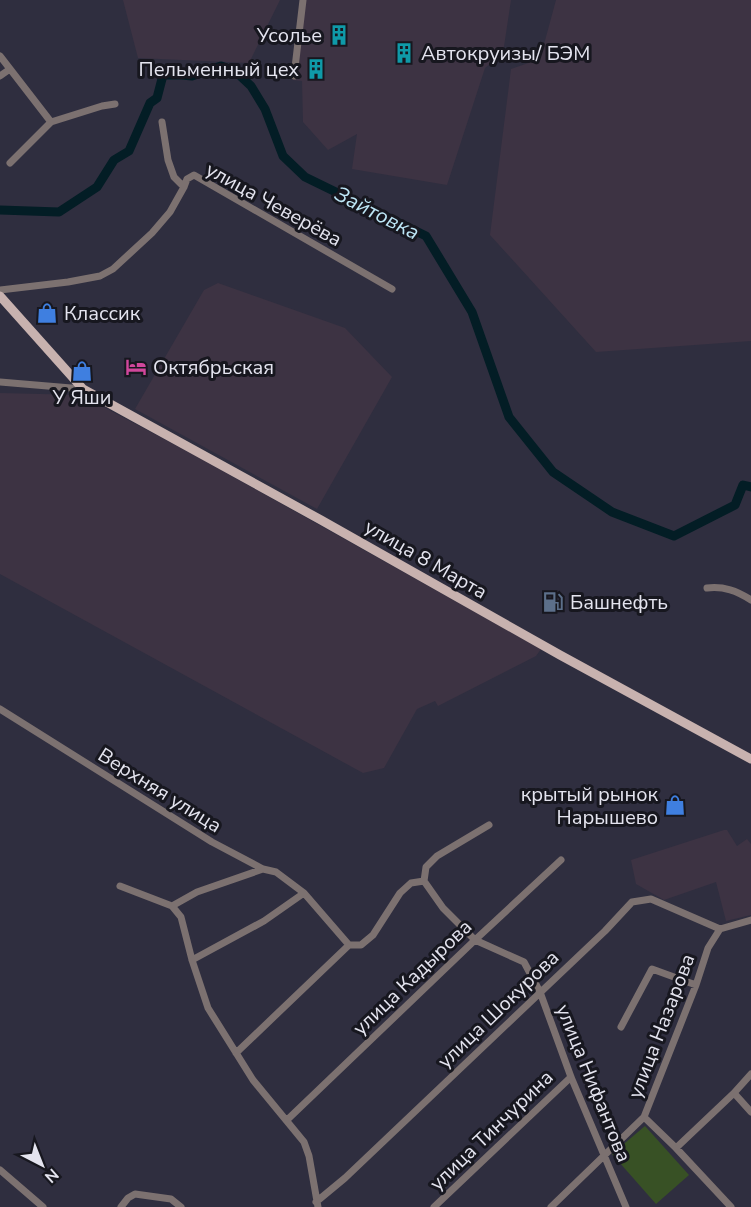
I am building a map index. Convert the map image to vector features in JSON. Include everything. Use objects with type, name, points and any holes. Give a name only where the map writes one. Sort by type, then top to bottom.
[{"type":"main road","name":"улица 8 Марта","points":[[0,296],[83,389],[321,520],[560,656],[751,759]]},
{"type":"street","points":[[294,76],[303,0]]},
{"type":"street","points":[[0,56],[51,122]]},
{"type":"street","points":[[0,76],[9,69]]},
{"type":"street","points":[[10,163],[51,122],[115,104]]},
{"type":"street","points":[[162,122],[168,160],[174,177],[184,187]]},
{"type":"street","name":"улица Чеверёва","points":[[0,290],[100,276],[113,268],[152,233],[170,212],[187,179],[194,175],[392,289]]},
{"type":"street","points":[[0,382],[83,389]]},
{"type":"street","points":[[707,588],[718,586],[732,589],[751,600]]},
{"type":"street","name":"Верхняя улица","points":[[0,709],[212,842],[263,869],[276,872],[304,893],[349,945]]},
{"type":"street","points":[[236,1053],[349,945],[361,945],[373,934],[400,893],[411,883],[424,881],[426,867],[436,856],[489,825]]},
{"type":"street","name":"улица Кадырова","points":[[287,1120],[474,940],[561,860]]},
{"type":"street","points":[[172,906],[197,892],[263,869]]},
{"type":"street","name":"улица Нифантова","points":[[424,881],[443,908],[474,940],[524,962],[540,992],[571,1077],[626,1207]]},
{"type":"street","points":[[120,886],[172,906],[181,917],[208,1008],[253,1080],[304,1142],[309,1156],[317,1204]]},
{"type":"street","points":[[192,960],[264,921],[304,893]]},
{"type":"street","name":"улица Шокурова","points":[[317,1204],[632,902],[651,899],[720,929]]},
{"type":"street","points":[[720,929],[751,920]]},
{"type":"street","name":"улица Назарова","points":[[720,929],[708,948],[645,1117],[731,1207]]},
{"type":"street","points":[[621,1027],[652,969],[696,985]]},
{"type":"street","points":[[676,1148],[751,1074]]},
{"type":"street","name":"улица Тинчурина","points":[[434,1207],[571,1077]]},
{"type":"street","points":[[734,1093],[751,1112]]},
{"type":"street","points":[[551,1207],[645,1117]]},
{"type":"street","points":[[0,1170],[43,1207]]},
{"type":"street","points":[[121,1207],[128,1198],[135,1194],[171,1199],[181,1207]]},
{"type":"shaded area","points":[[123,0],[280,0],[249,63],[138,58]]},
{"type":"shaded area","points":[[306,0],[511,0],[503,53],[485,68],[447,185],[352,169],[357,134],[328,150],[303,122],[302,81],[293,80]]},
{"type":"shaded area","points":[[556,0],[751,0],[751,341],[596,352],[490,235],[511,69],[540,59]]},
{"type":"shaded area","points":[[218,283],[345,328],[392,377],[317,509],[135,409],[204,290]]},
{"type":"shaded area","points":[[0,393],[81,395],[194,455],[541,649],[536,656],[438,706],[435,701],[417,709],[384,768],[363,773],[0,574]]},
{"type":"shaded area","points":[[727,830],[737,846],[747,839],[751,844],[751,915],[726,921],[716,882],[664,900],[636,884],[631,860]]},
{"type":"green space","points":[[645,1126],[689,1175],[656,1204],[612,1154]]},
{"type":"waterway","name":"Зайтовка","points":[[0,210],[59,212],[97,187],[114,160],[129,151],[150,103],[157,98],[163,75],[192,76],[221,66],[235,71],[251,86],[265,109],[283,156],[305,177],[426,236],[472,312],[509,417],[553,472],[612,512],[674,536],[735,505],[743,485],[751,487]]},
{"type":"place","name":"Усолье","points":[[339,35]]},
{"type":"place","name":"Автокруизы/ БЭМ","points":[[404,53]]},
{"type":"place","name":"Пельменный цех","points":[[316,69]]},
{"type":"place","name":"Классик","points":[[47,313]]},
{"type":"place","name":"Октябрьская","points":[[136,367]]},
{"type":"place","name":"У Яши","points":[[82,371]]},
{"type":"place","name":"Башнефть","points":[[553,602]]},
{"type":"place","name":"крытый рынок Нарышево","points":[[675,805]]}]
